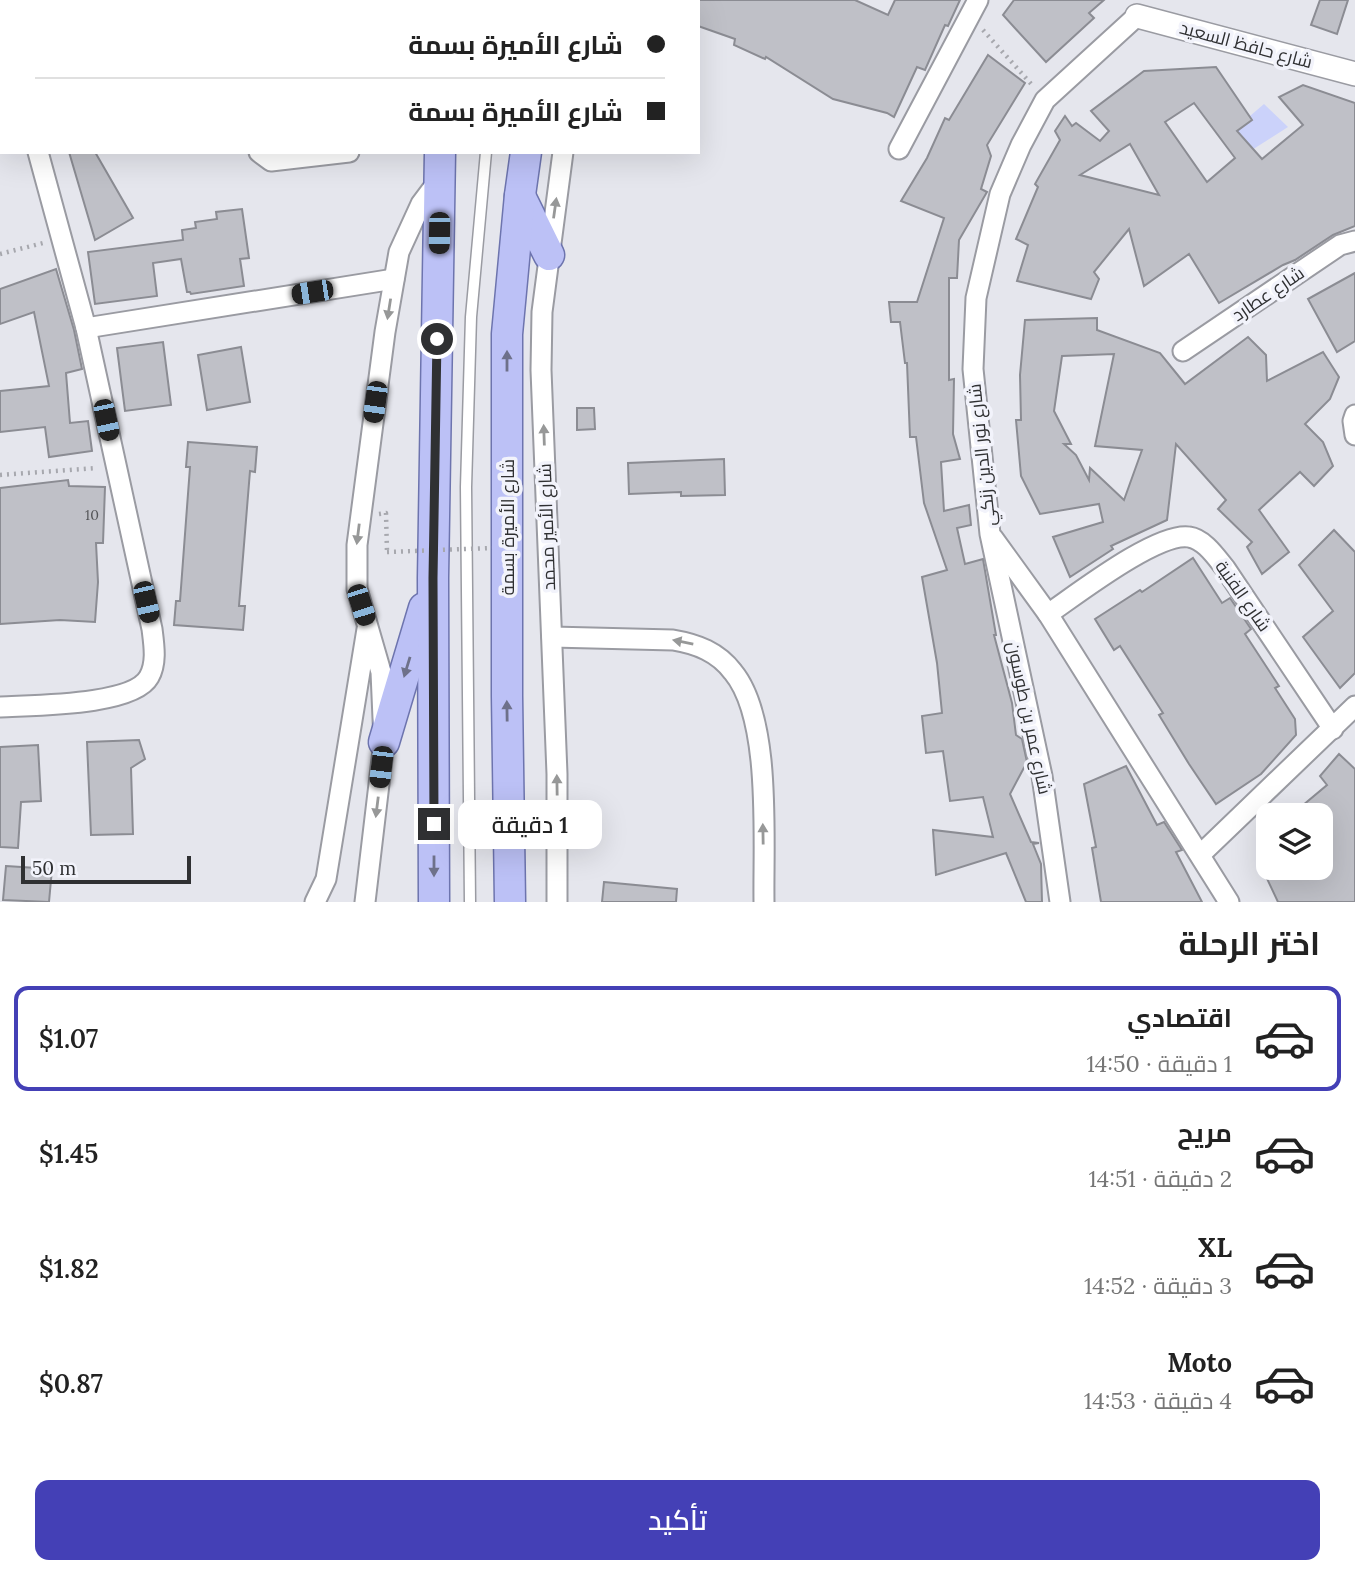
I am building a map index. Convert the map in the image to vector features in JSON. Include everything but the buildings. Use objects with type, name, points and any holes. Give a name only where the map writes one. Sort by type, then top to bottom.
[{"type":"main road","name":"شارع الأميرة بسمة","points":[[510,902],[507,334],[526,154]]},
{"type":"main road","points":[[434,902],[433,578],[440,166]]},
{"type":"main road","points":[[520,195],[549,255]]},
{"type":"main road","points":[[384,742],[433,578]]},
{"type":"street","name":"شارع نور الدين زنكي","points":[[1155,0],[1045,100],[1021,145],[1000,194],[976,298],[973,369],[990,534],[1048,614],[1229,902]]},
{"type":"street","points":[[899,149],[974,7]]},
{"type":"street","name":"شارع حافظ السعيد","points":[[1137,16],[1355,74]]},
{"type":"street","points":[[0,707],[90,701],[123,695],[136,690],[150,676],[154,660],[152,629],[86,328],[39,154]]},
{"type":"street","points":[[261,154],[271,160],[330,154]]},
{"type":"street","name":"شارع الأمير محمد","points":[[557,902],[557,774],[541,370],[542,312],[563,154]]},
{"type":"street","points":[[365,902],[384,742],[380,673],[357,589],[357,545],[399,252],[411,221],[440,166]]},
{"type":"street","name":"شارع عطارد","points":[[1183,351],[1340,245],[1355,240]]},
{"type":"street","points":[[86,328],[394,279]]},
{"type":"street","points":[[1355,415],[1355,435]]},
{"type":"street","name":"شارع عمر بن طوسون","points":[[990,534],[1042,776],[1060,902]]},
{"type":"street","name":"شارع الفنية","points":[[1048,614],[1143,551],[1174,538],[1191,537],[1207,548],[1225,568],[1333,729]]},
{"type":"street","points":[[315,902],[326,879],[368,626]]},
{"type":"street","points":[[552,637],[673,640],[691,643],[722,660],[734,673],[743,688],[760,743],[764,902]]},
{"type":"street","points":[[1201,854],[1355,706]]},
{"type":"lane","points":[[470,902],[466,487],[471,317],[486,154]]},
{"type":"path","points":[[974,7],[1045,100]]},
{"type":"path","points":[[0,254],[62,239]]},
{"type":"path","points":[[0,475],[116,467]]},
{"type":"path","points":[[386,513],[387,552],[492,548]]},
{"type":"shaded area","points":[[1264,104],[1288,127],[1236,160],[1222,140]]},
{"type":"route","points":[[434,824],[433,578],[437,339]]}]
